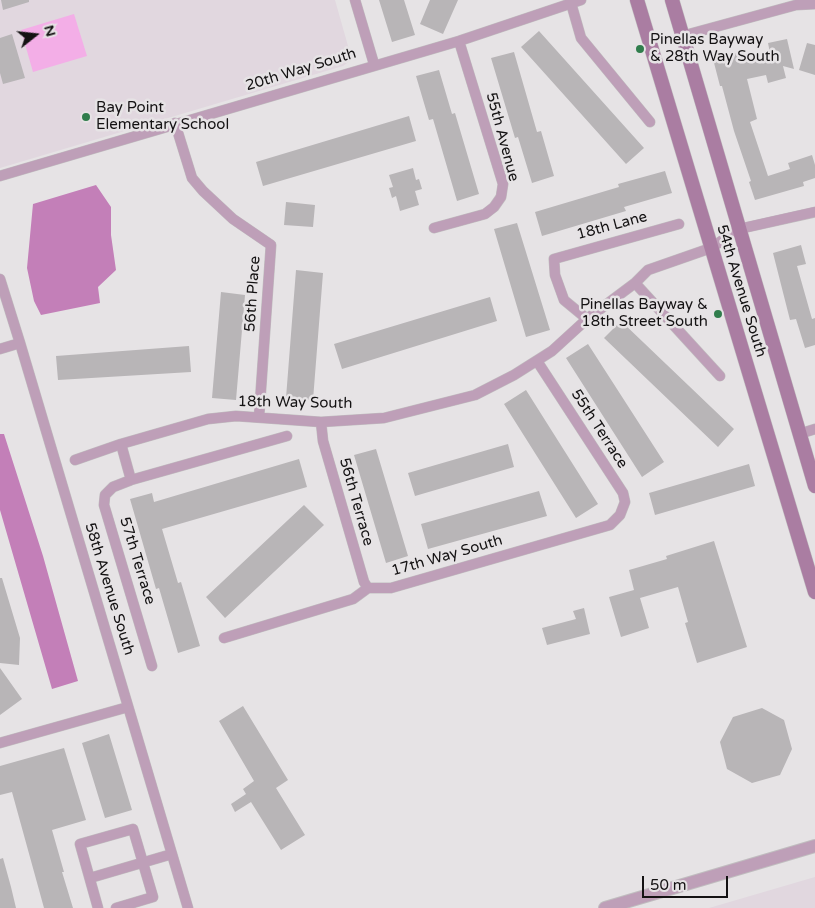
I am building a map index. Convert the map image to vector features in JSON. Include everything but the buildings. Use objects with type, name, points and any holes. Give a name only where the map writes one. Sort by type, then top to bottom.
[{"type":"main road","name":"54th Avenue South","points":[[637,0],[815,592]]},
{"type":"main road","name":"54th Avenue South","points":[[672,0],[815,486]]},
{"type":"street","points":[[355,0],[374,64]]},
{"type":"street","points":[[576,2],[581,38],[650,122]]},
{"type":"street","name":"20th Way South","points":[[0,176],[459,40],[576,2]]},
{"type":"street","points":[[682,36],[796,5],[815,4]]},
{"type":"street","name":"55th Avenue","points":[[434,228],[485,214],[494,207],[501,197],[502,184],[459,40]]},
{"type":"street","name":"56th Place","points":[[176,123],[192,178],[233,219],[271,245],[259,416]]},
{"type":"street","points":[[739,229],[815,212]]},
{"type":"street","name":"18th Lane","points":[[587,319],[564,300],[555,275],[554,259],[679,224]]},
{"type":"street","name":"18th Way South","points":[[75,460],[121,444],[208,419],[259,416],[321,422],[384,418],[475,395],[552,351],[587,319],[635,283],[648,270],[712,248],[739,229]]},
{"type":"street","name":"58th Avenue South","points":[[0,280],[188,908]]},
{"type":"street","points":[[635,283],[720,376]]},
{"type":"street","points":[[0,349],[20,343]]},
{"type":"street","name":"55th Terrace","points":[[537,361],[622,493],[625,502],[620,516]]},
{"type":"street","name":"56th Terrace","points":[[321,422],[323,441],[347,526],[364,582],[368,588]]},
{"type":"street","points":[[799,434],[815,429]]},
{"type":"street","name":"57th Terrace","points":[[152,666],[104,505],[105,495],[113,487],[132,480],[287,436]]},
{"type":"street","points":[[121,444],[132,480]]},
{"type":"street","name":"17th Way South","points":[[368,588],[391,588],[610,525],[620,516]]},
{"type":"street","points":[[224,638],[353,599],[368,588]]},
{"type":"street","points":[[0,743],[128,707]]},
{"type":"street","points":[[98,908],[80,844],[133,829],[153,897],[116,908]]},
{"type":"street","points":[[605,908],[815,846]]},
{"type":"street","points":[[90,878],[172,854]]},
{"type":"shaded area","name":"Bay Point Elementary School","points":[[0,0],[335,0],[350,53],[350,61],[343,66],[0,168]]},
{"type":"shaded area","points":[[74,14],[87,56],[33,72],[21,30]]},
{"type":"shaded area","points":[[96,185],[111,207],[111,235],[116,270],[98,287],[100,303],[41,315],[34,301],[27,268],[33,204]]},
{"type":"shaded area","points":[[0,434],[4,434],[43,556],[78,681],[52,689],[0,510]]},
{"type":"shaded area","points":[[815,877],[815,908],[709,908]]},
{"type":"place","name":"Pinellas Bayway & 28th Way South","points":[[640,49]]},
{"type":"place","name":"Bay Point Elementary School","points":[[86,117]]},
{"type":"place","name":"Pinellas Bayway & 18th Street South","points":[[718,314]]}]
